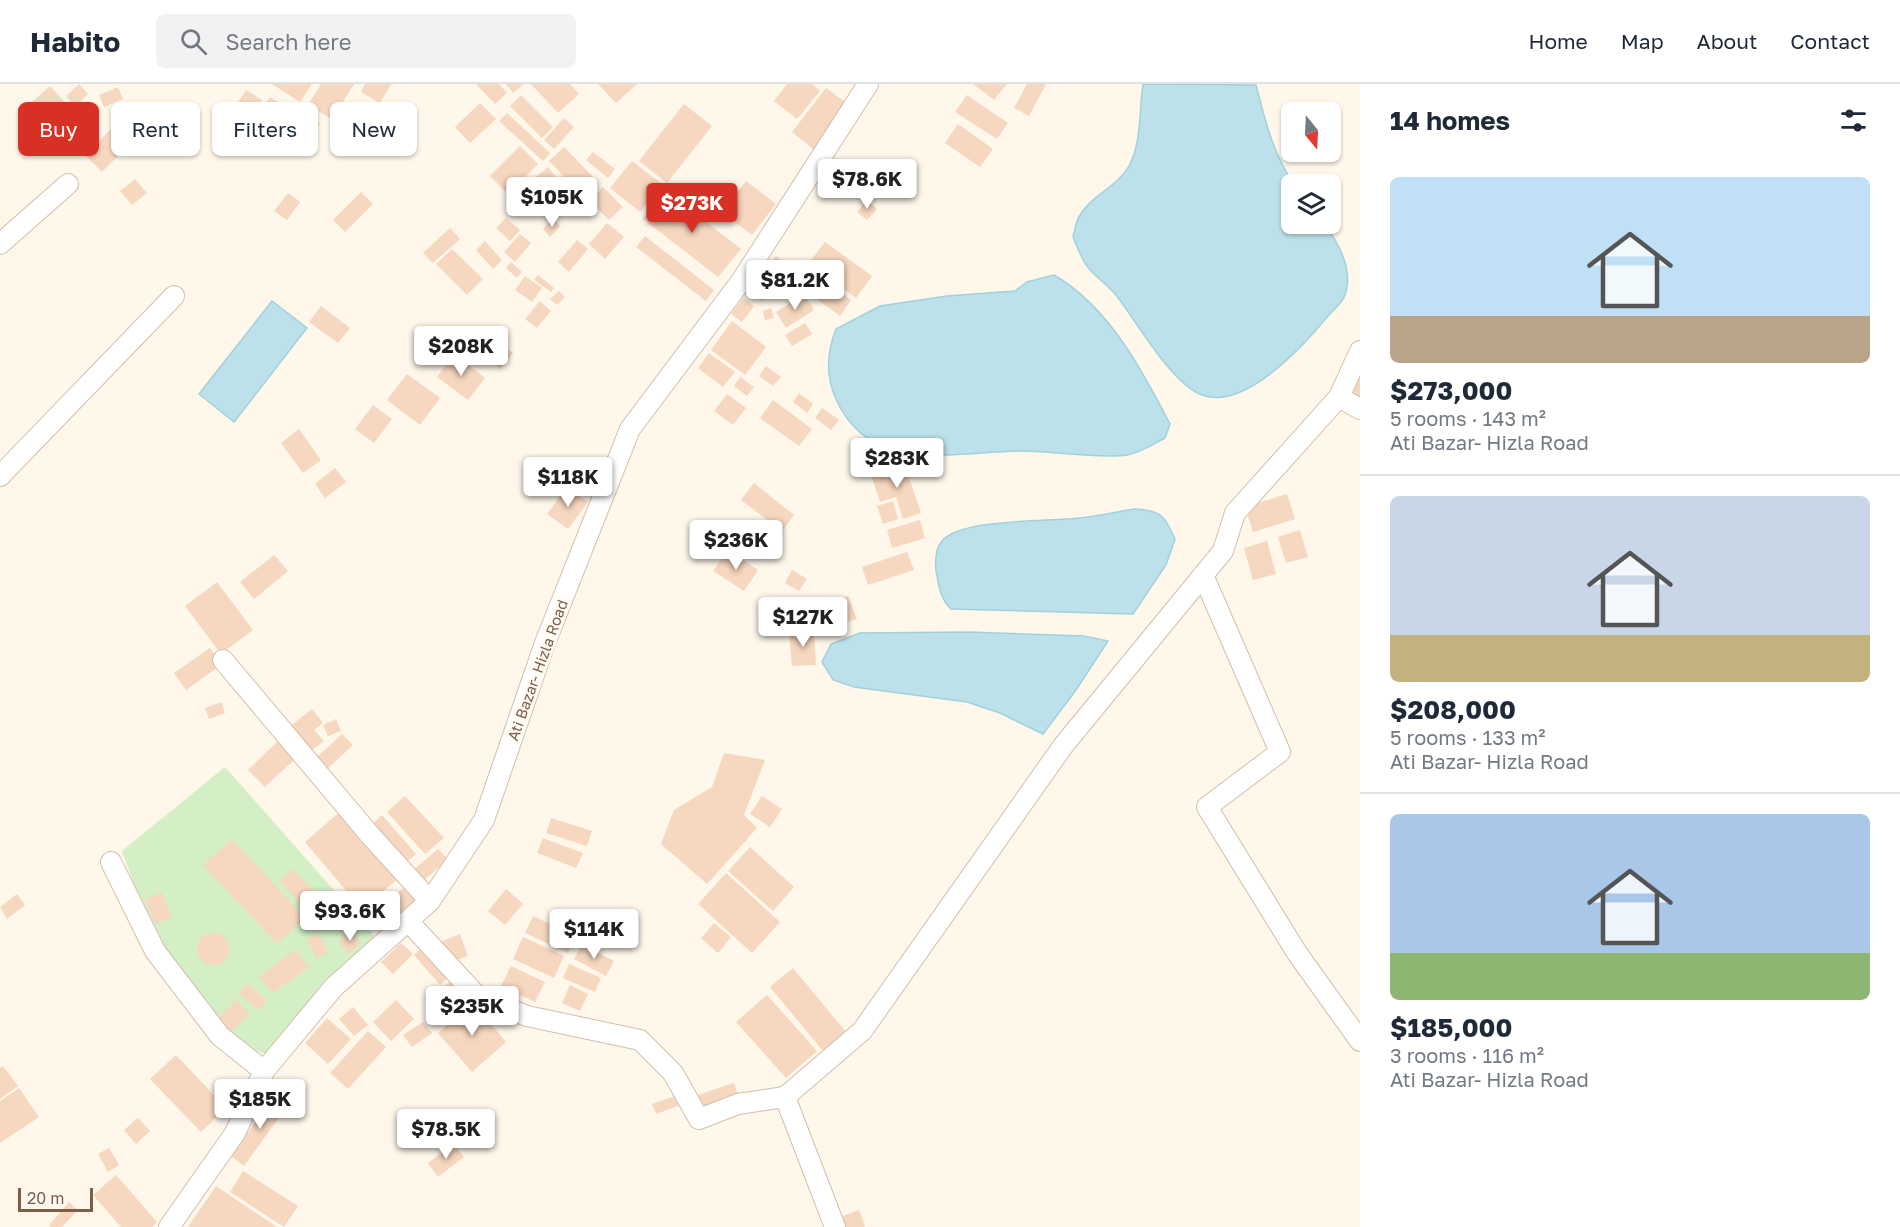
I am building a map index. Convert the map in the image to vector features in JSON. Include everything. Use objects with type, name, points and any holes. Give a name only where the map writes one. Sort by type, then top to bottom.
[{"type":"street","name":"Ati Bazar- Hizla Road","points":[[169,1227],[235,1133],[264,1071],[334,987],[430,901],[484,820],[545,644],[630,429],[742,280],[868,84]]},
{"type":"street","points":[[0,244],[68,184]]},
{"type":"street","points":[[0,476],[174,296]]},
{"type":"street","points":[[408,921],[477,996],[527,1016],[640,1040],[673,1073],[699,1119],[738,1104],[784,1097],[862,1030],[1063,746],[1223,550],[1235,513],[1339,397],[1360,351]]},
{"type":"street","points":[[1339,397],[1360,409]]},
{"type":"street","points":[[1203,574],[1280,752],[1207,807],[1297,953],[1360,1041]]},
{"type":"street","points":[[223,660],[370,836],[430,901]]},
{"type":"street","points":[[111,862],[155,951],[220,1036],[264,1071]]},
{"type":"street","points":[[784,1097],[835,1227]]},
{"type":"green space","points":[[225,767],[377,939],[267,1055],[227,1038],[147,921],[122,851]]},
{"type":"water","points":[[1143,84],[1256,85],[1266,124],[1280,161],[1288,174],[1281,174],[1281,234],[1331,234],[1343,257],[1347,276],[1344,298],[1289,358],[1254,385],[1236,393],[1219,397],[1202,395],[1179,379],[1156,352],[1115,294],[1087,266],[1073,237],[1080,215],[1085,208],[1118,180],[1129,166],[1138,136]]},
{"type":"water","points":[[1054,275],[1074,288],[1091,304],[1122,341],[1148,382],[1170,424],[1165,438],[1137,452],[1115,456],[1023,451],[917,454],[892,450],[870,440],[851,424],[836,399],[830,381],[829,355],[836,329],[880,306],[947,296],[1015,291],[1027,282]]},
{"type":"water","points":[[272,301],[307,328],[234,422],[199,394]]},
{"type":"water","points":[[1134,509],[1160,515],[1168,524],[1175,539],[1166,565],[1133,614],[951,609],[942,596],[936,571],[936,555],[942,541],[952,534],[967,528],[1007,522],[1080,518]]},
{"type":"water","points":[[969,632],[1084,636],[1108,641],[1076,690],[1043,734],[1000,713],[967,702],[854,687],[833,680],[822,662],[831,644],[860,633]]},
{"type":"building","points":[[79,84],[88,94],[80,102],[71,102],[66,96]]},
{"type":"building","points":[[272,84],[312,84],[300,102]]},
{"type":"building","points":[[321,84],[354,84],[343,102],[330,102],[330,118],[318,111],[318,102],[310,102]]},
{"type":"building","points":[[365,84],[391,84],[381,102],[361,92]]},
{"type":"building","points":[[476,84],[499,84],[507,93],[495,104]]},
{"type":"building","points":[[506,84],[524,84],[513,93]]},
{"type":"building","points":[[531,84],[570,84],[579,94],[558,113]]},
{"type":"building","points":[[598,84],[637,84],[616,103]]},
{"type":"building","points":[[787,84],[812,84],[820,91],[797,119],[774,101]]},
{"type":"building","points":[[973,84],[1007,84],[994,100]]},
{"type":"building","points":[[1027,84],[1046,84],[1029,116],[1014,108]]},
{"type":"building","points":[[50,86],[64,102],[32,102]]},
{"type":"building","points":[[118,87],[123,99],[111,102],[104,107],[99,95]]},
{"type":"building","points":[[826,88],[849,105],[814,150],[792,132]]},
{"type":"building","points":[[246,90],[262,100],[261,102],[238,102]]},
{"type":"building","points":[[521,95],[553,127],[542,138],[510,106]]},
{"type":"building","points":[[967,95],[1008,123],[997,139],[955,112]]},
{"type":"building","points":[[270,97],[278,102],[267,102]]},
{"type":"building","points":[[480,103],[496,119],[470,143],[455,127]]},
{"type":"building","points":[[684,104],[712,126],[667,183],[639,161]]},
{"type":"building","points":[[507,113],[550,153],[543,161],[499,121]]},
{"type":"building","points":[[564,118],[574,127],[554,149],[544,140]]},
{"type":"building","points":[[958,124],[993,149],[980,167],[945,143]]},
{"type":"building","points":[[111,129],[111,156],[118,156],[102,172],[86,156],[99,156],[99,141]]},
{"type":"building","points":[[520,146],[538,164],[508,194],[490,176]]},
{"type":"building","points":[[564,147],[598,182],[583,196],[549,161]]},
{"type":"building","points":[[593,152],[615,169],[608,178],[586,160]]},
{"type":"building","points":[[632,161],[662,184],[640,212],[610,188]]},
{"type":"building","points":[[548,167],[565,189],[552,200],[535,178]]},
{"type":"building","points":[[135,179],[147,193],[132,205],[120,191]]},
{"type":"building","points":[[746,181],[776,204],[752,235],[722,212]]},
{"type":"building","points":[[603,187],[623,207],[609,220],[590,201]]},
{"type":"building","points":[[665,190],[741,249],[718,277],[643,219]]},
{"type":"building","points":[[361,192],[373,204],[345,232],[333,220]]},
{"type":"building","points":[[288,193],[300,202],[287,220],[274,211]]},
{"type":"building","points":[[867,200],[877,209],[867,220],[857,212]]},
{"type":"building","points":[[506,218],[520,230],[510,241],[496,228]]},
{"type":"building","points":[[553,218],[560,226],[550,237],[543,229]]},
{"type":"building","points":[[607,223],[624,237],[605,259],[589,244]]},
{"type":"building","points":[[450,228],[460,239],[433,263],[423,253]]},
{"type":"building","points":[[520,234],[531,243],[515,262],[504,252]]},
{"type":"building","points":[[645,236],[714,290],[706,301],[636,247]]},
{"type":"building","points":[[577,240],[588,249],[569,272],[558,262]]},
{"type":"building","points":[[485,241],[502,260],[493,269],[476,250]]},
{"type":"building","points":[[825,242],[872,276],[856,298],[809,263]]},
{"type":"building","points":[[452,249],[483,279],[467,295],[436,264]]},
{"type":"building","points":[[776,256],[806,279],[795,293],[765,271]]},
{"type":"building","points":[[511,262],[522,272],[517,278],[506,268]]},
{"type":"building","points":[[761,272],[776,284],[763,301],[748,290]]},
{"type":"building","points":[[538,275],[554,288],[551,292],[534,280]]},
{"type":"building","points":[[525,276],[542,288],[532,302],[515,290]]},
{"type":"building","points":[[822,278],[851,300],[840,316],[810,294]]},
{"type":"building","points":[[559,291],[565,297],[557,305],[550,299]]},
{"type":"building","points":[[804,294],[814,310],[786,328],[776,312]]},
{"type":"building","points":[[743,298],[754,306],[742,322],[731,314]]},
{"type":"building","points":[[540,301],[551,311],[537,328],[525,319]]},
{"type":"building","points":[[321,306],[350,328],[338,343],[309,322]]},
{"type":"building","points":[[771,308],[774,318],[765,320],[763,311]]},
{"type":"building","points":[[732,321],[766,347],[745,375],[711,350]]},
{"type":"building","points":[[805,323],[812,334],[792,346],[785,335]]},
{"type":"building","points":[[482,330],[513,353],[500,369],[470,346]]},
{"type":"building","points":[[709,353],[735,372],[723,387],[698,368]]},
{"type":"building","points":[[454,354],[485,378],[468,400],[437,377]]},
{"type":"building","points":[[766,366],[781,377],[773,386],[759,376]]},
{"type":"building","points":[[407,374],[440,398],[420,425],[387,400]]},
{"type":"building","points":[[740,377],[754,387],[747,396],[734,386]]},
{"type":"building","points":[[1360,379],[1360,400],[1358,401],[1350,385]]},
{"type":"building","points":[[799,393],[813,404],[807,413],[793,402]]},
{"type":"building","points":[[727,394],[746,408],[733,425],[714,411]]},
{"type":"building","points":[[773,400],[812,429],[799,446],[760,418]]},
{"type":"building","points":[[373,405],[392,419],[374,443],[355,429]]},
{"type":"building","points":[[822,408],[839,420],[831,430],[815,418]]},
{"type":"building","points":[[299,429],[321,460],[303,473],[281,443]]},
{"type":"building","points":[[904,463],[921,513],[903,519],[896,497],[880,502],[871,475]]},
{"type":"building","points":[[335,468],[346,482],[325,498],[315,484]]},
{"type":"building","points":[[754,483],[794,515],[782,531],[741,500]]},
{"type":"building","points":[[567,487],[588,502],[568,529],[547,514]]},
{"type":"building","points":[[1287,494],[1295,519],[1253,532],[1245,507]]},
{"type":"building","points":[[893,501],[898,519],[883,524],[877,506]]},
{"type":"building","points":[[920,520],[925,538],[892,548],[887,530]]},
{"type":"building","points":[[1300,530],[1308,557],[1286,563],[1278,537]]},
{"type":"building","points":[[1267,541],[1276,574],[1253,580],[1244,548]]},
{"type":"building","points":[[728,550],[758,570],[744,591],[713,571]]},
{"type":"building","points":[[907,552],[914,570],[868,585],[862,567]]},
{"type":"building","points":[[274,555],[288,571],[254,599],[240,582]]},
{"type":"building","points":[[792,570],[807,579],[799,591],[785,583]]},
{"type":"building","points":[[217,582],[253,630],[221,654],[185,606]]},
{"type":"building","points":[[848,596],[857,619],[841,624],[833,602]]},
{"type":"building","points":[[814,630],[816,665],[792,666],[789,632]]},
{"type":"building","points":[[210,648],[221,665],[186,690],[174,673]]},
{"type":"building","points":[[222,702],[225,713],[209,719],[205,708]]},
{"type":"building","points":[[312,709],[323,723],[314,730],[324,741],[307,754],[287,729]]},
{"type":"building","points":[[336,719],[341,731],[328,736],[323,725]]},
{"type":"building","points":[[342,734],[353,745],[325,771],[315,759]]},
{"type":"building","points":[[281,738],[298,756],[265,787],[248,770]]},
{"type":"building","points":[[724,753],[765,760],[744,815],[757,828],[707,884],[661,844],[674,810],[712,787]]},
{"type":"building","points":[[405,796],[444,838],[425,854],[387,812]]},
{"type":"building","points":[[762,796],[782,809],[770,827],[750,814]]},
{"type":"building","points":[[342,810],[400,877],[362,909],[305,842]]},
{"type":"building","points":[[382,815],[416,854],[402,866],[368,828]]},
{"type":"building","points":[[551,818],[592,831],[587,846],[546,833]]},
{"type":"building","points":[[543,838],[583,853],[576,868],[537,853]]},
{"type":"building","points":[[232,839],[305,918],[277,944],[203,865]]},
{"type":"building","points":[[750,847],[794,887],[773,911],[728,871]]},
{"type":"building","points":[[438,849],[448,859],[421,883],[411,872]]},
{"type":"building","points":[[293,869],[324,903],[310,915],[279,880]]},
{"type":"building","points":[[726,873],[780,922],[752,953],[698,904]]},
{"type":"building","points":[[407,885],[418,898],[386,925],[375,911]]},
{"type":"building","points":[[506,889],[523,904],[505,925],[488,911]]},
{"type":"building","points":[[162,892],[172,917],[155,924],[145,899]]},
{"type":"building","points":[[17,894],[25,905],[7,919],[0,907]]},
{"type":"building","points":[[325,913],[336,924],[328,931],[318,921]]},
{"type":"building","points":[[533,916],[576,936],[568,953],[525,933]]},
{"type":"building","points":[[714,923],[731,937],[718,953],[701,938]]},
{"type":"building","points":[[350,931],[361,942],[349,953],[338,942]]},
{"type":"building","points":[[213,933],[225,937],[229,949],[225,961],[213,965],[201,961],[197,949],[201,937]]},
{"type":"building","points":[[319,934],[328,952],[316,958],[307,939]]},
{"type":"building","points":[[460,934],[468,956],[448,963],[440,942]]},
{"type":"building","points":[[523,937],[564,956],[554,978],[513,959]]},
{"type":"building","points":[[401,943],[413,954],[393,974],[381,962]]},
{"type":"building","points":[[582,944],[614,961],[606,976],[574,959]]},
{"type":"building","points":[[424,946],[451,975],[440,985],[414,955]]},
{"type":"building","points":[[296,950],[309,967],[272,993],[259,976]]},
{"type":"building","points":[[569,964],[601,978],[595,992],[563,978]]},
{"type":"building","points":[[511,966],[545,982],[535,1002],[501,986]]},
{"type":"building","points":[[793,968],[846,1032],[823,1051],[770,987]]},
{"type":"building","points":[[454,978],[471,996],[462,1004],[445,986]]},
{"type":"building","points":[[247,983],[267,1000],[258,1010],[238,993]]},
{"type":"building","points":[[570,985],[588,994],[580,1011],[562,1003]]},
{"type":"building","points":[[767,995],[817,1051],[786,1078],[736,1022]]},
{"type":"building","points":[[237,1000],[250,1014],[229,1034],[216,1020]]},
{"type":"building","points":[[396,1000],[414,1019],[391,1041],[373,1022]]},
{"type":"building","points":[[450,1001],[458,1010],[440,1025],[432,1015]]},
{"type":"building","points":[[473,1003],[506,1042],[472,1072],[438,1033]]},
{"type":"building","points":[[353,1007],[368,1025],[354,1036],[339,1019]]},
{"type":"building","points":[[327,1018],[351,1039],[328,1064],[305,1043]]},
{"type":"building","points":[[423,1022],[432,1033],[412,1047],[403,1035]]},
{"type":"building","points":[[368,1031],[386,1047],[348,1089],[330,1073]]},
{"type":"building","points":[[176,1055],[226,1108],[201,1132],[150,1079]]},
{"type":"building","points":[[3,1066],[18,1086],[0,1099],[0,1068]]},
{"type":"building","points":[[734,1083],[738,1096],[696,1109],[691,1097]]},
{"type":"building","points":[[19,1088],[39,1117],[0,1143],[0,1101]]},
{"type":"building","points":[[275,1094],[289,1104],[244,1166],[231,1156]]},
{"type":"building","points":[[675,1096],[678,1106],[656,1114],[652,1104]]},
{"type":"building","points":[[138,1118],[150,1131],[136,1144],[124,1130]]},
{"type":"building","points":[[453,1144],[464,1157],[438,1177],[428,1163]]},
{"type":"building","points":[[109,1148],[119,1165],[108,1172],[98,1154]]},
{"type":"building","points":[[243,1171],[298,1206],[284,1227],[230,1192]]},
{"type":"building","points":[[116,1175],[157,1222],[152,1227],[121,1227],[93,1195]]},
{"type":"building","points":[[216,1186],[277,1227],[188,1227]]},
{"type":"building","points":[[69,1202],[78,1210],[62,1227],[51,1227],[49,1225]]},
{"type":"building","points":[[859,1210],[865,1227],[840,1227],[837,1218]]}]
